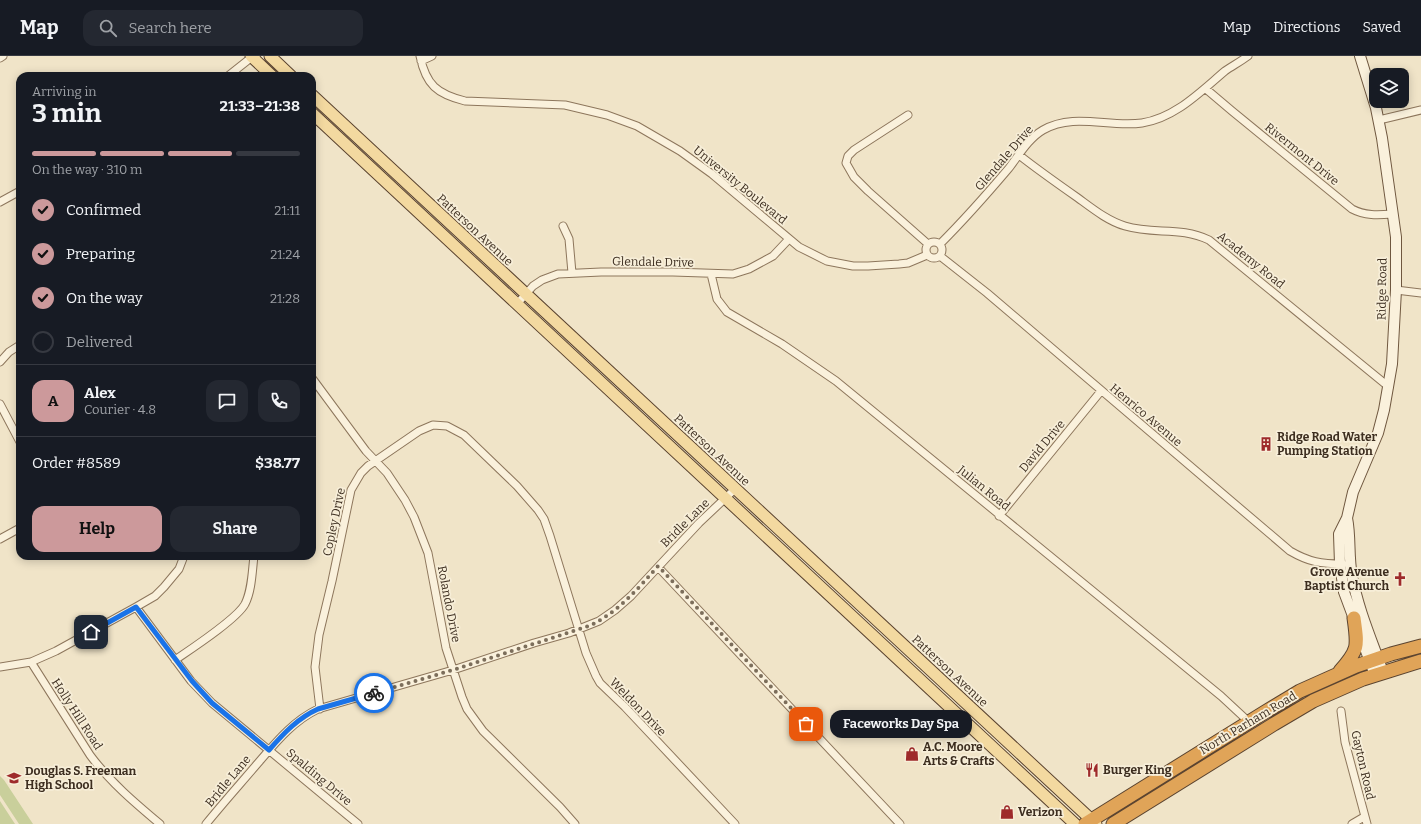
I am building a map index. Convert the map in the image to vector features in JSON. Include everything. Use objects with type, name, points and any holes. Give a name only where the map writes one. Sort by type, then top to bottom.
[{"type":"highway","points":[[1338,673],[1350,660],[1356,647],[1357,637],[1354,618]]},
{"type":"highway","name":"North Parham Road","points":[[1091,823],[1287,699],[1338,673],[1374,660],[1421,646]]},
{"type":"highway","name":"North Parham Road","points":[[1113,824],[1300,708],[1326,695],[1379,673],[1421,661]]},
{"type":"highway","points":[[1264,729],[1262,724],[1263,719],[1281,708],[1287,699]]},
{"type":"main road","points":[[253,56],[268,72]]},
{"type":"main road","points":[[270,56],[287,72]]},
{"type":"main road","name":"Patterson Avenue","points":[[316,99],[1091,823]]},
{"type":"main road","points":[[316,117],[1075,824]]},
{"type":"street","points":[[233,72],[253,56]]},
{"type":"street","points":[[420,59],[432,56]]},
{"type":"street","name":"Glendale Drive","points":[[940,244],[970,214],[1035,136],[1043,130],[1058,124],[1073,121],[1130,124],[1153,120],[1173,112],[1206,89],[1227,70],[1248,56]]},
{"type":"street","name":"Ridge Road","points":[[1360,56],[1379,120],[1393,214],[1396,250],[1394,338],[1389,386],[1378,433],[1353,492],[1347,518],[1339,534],[1345,564],[1355,588],[1374,660]]},
{"type":"street","name":"University Boulevard","points":[[420,59],[430,82],[436,90],[450,97],[465,101],[565,105],[607,115],[637,126],[680,151],[712,174],[789,239],[811,254],[837,264],[853,266],[908,263],[927,255]]},
{"type":"street","name":"Rivermont Drive","points":[[1206,89],[1352,209],[1359,213],[1370,215],[1393,214]]},
{"type":"street","points":[[1379,120],[1421,110]]},
{"type":"street","points":[[908,115],[854,150],[846,160],[848,169],[854,177],[928,244]]},
{"type":"street","name":"Academy Road","points":[[1019,155],[1094,210],[1116,223],[1137,229],[1190,232],[1209,240],[1389,386]]},
{"type":"street","points":[[0,202],[16,193]]},
{"type":"street","points":[[563,226],[569,239],[572,273]]},
{"type":"street","name":"Glendale Drive","points":[[517,304],[542,280],[558,274],[673,272],[733,274],[749,269],[777,253],[789,239]]},
{"type":"street","points":[[935,242],[940,244],[943,250],[940,256],[934,259],[930,258],[925,249],[928,244],[935,242]]},
{"type":"street","name":"Henrico Avenue","points":[[940,256],[987,293],[1290,551],[1314,562],[1345,564]]},
{"type":"street","name":"Julian Road","points":[[711,274],[717,299],[727,312],[782,344],[836,381],[999,516],[1221,696],[1249,722]]},
{"type":"street","points":[[1396,290],[1421,293]]},
{"type":"street","points":[[0,362],[9,352],[16,348]]},
{"type":"street","name":"Rolando Drive","points":[[316,383],[366,451],[387,473],[405,500],[421,531],[428,553],[445,642],[453,670],[462,697],[476,723],[506,756],[560,807],[575,824]]},
{"type":"street","name":"David Drive","points":[[999,516],[1101,391]]},
{"type":"street","points":[[0,404],[16,434]]},
{"type":"street","name":"Copley Drive","points":[[320,709],[316,681],[316,653],[351,490],[355,482],[365,470],[376,461],[419,430],[433,425],[447,426],[464,435],[491,461]]},
{"type":"street","name":"Weldon Drive","points":[[491,461],[534,504],[544,519],[578,630],[600,683],[625,707],[735,824]]},
{"type":"street","name":"Bridle Lane","points":[[206,824],[269,750],[298,720],[310,713],[453,670],[578,630],[599,621],[631,596],[658,566],[735,489]]},
{"type":"street","points":[[0,539],[16,530]]},
{"type":"street","points":[[0,666],[31,662],[62,648],[155,596],[178,569],[182,560]]},
{"type":"street","points":[[175,660],[195,647],[228,621],[244,606],[249,592],[253,560]]},
{"type":"street","name":"Ridge Road","points":[[1345,564],[1344,592],[1379,673]]},
{"type":"street","points":[[658,566],[900,824]]},
{"type":"street","name":"Spalding Drive","points":[[136,607],[175,660],[212,703],[358,824]]},
{"type":"street","name":"Holly Hill Road","points":[[31,662],[90,755],[100,768],[116,786],[160,824]]},
{"type":"street","name":"Gayton Road","points":[[1341,711],[1345,742],[1366,820]]},
{"type":"street","points":[[1352,824],[1366,820]]},
{"type":"green space","points":[[0,776],[33,824],[19,824],[0,795]]},
{"type":"green space","points":[[0,801],[15,824],[0,824]]},
{"type":"way so far","points":[[374,693],[453,670],[589,626],[606,617],[615,610],[631,596],[658,566],[806,724]]},
{"type":"place","name":"Ridge Road Water Pumping Station","points":[[1266,444]]},
{"type":"place","name":"Grove Avenue Baptist Church","points":[[1400,579]]},
{"type":"place","name":"Faceworks Day Spa","points":[[806,724]]},
{"type":"place","name":"A.C. Moore Arts & Crafts","points":[[912,754]]},
{"type":"place","name":"Burger King","points":[[1092,770]]},
{"type":"place","name":"Douglas S. Freeman High School","points":[[14,778]]},
{"type":"place","name":"Verizon","points":[[1007,812]]},
{"type":"route","points":[[91,632],[136,607],[175,660],[212,703],[269,750],[298,720],[310,713],[318,709],[374,693]]}]
